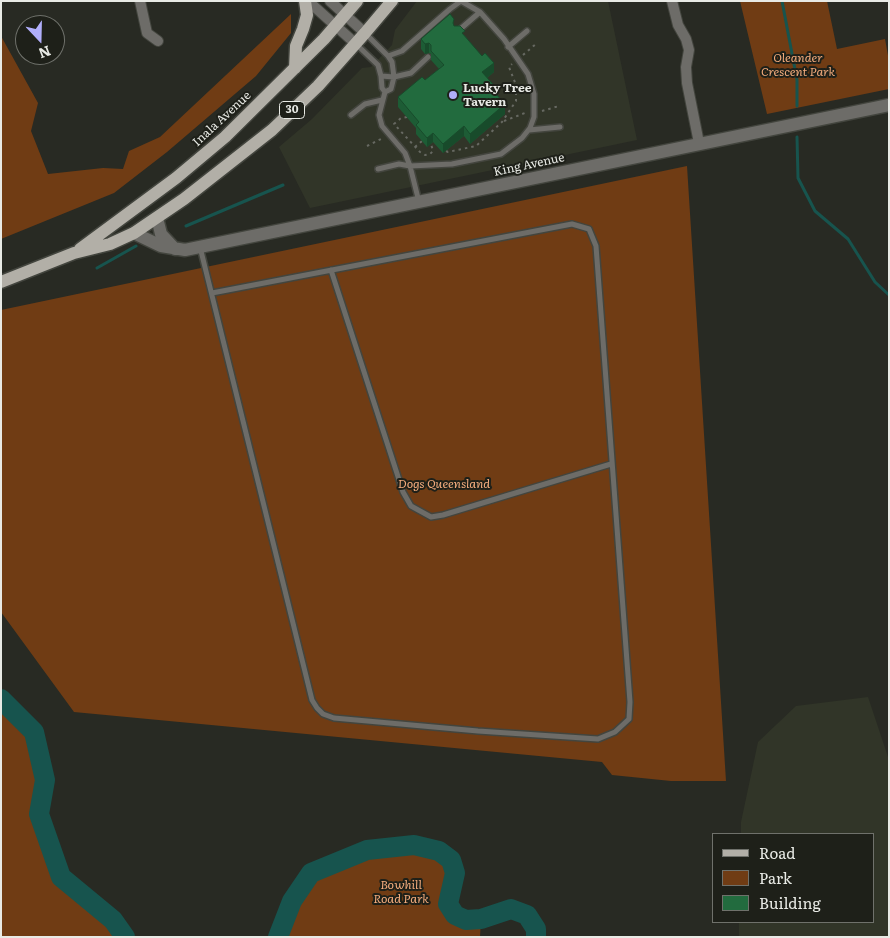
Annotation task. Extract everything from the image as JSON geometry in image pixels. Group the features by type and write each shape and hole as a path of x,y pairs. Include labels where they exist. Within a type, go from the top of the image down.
{"main road":[{"path":"295,68 296,46 303,29 307,1"},
{"name":"Inala Avenue","path":"74,253 183,172 225,137 336,26 357,1"},
{"name":"30","path":"1,282 74,253 110,244 130,235 184,199 272,130 318,86 392,1"}],"street":[{"path":"140,1 146,33 158,41"},
{"path":"307,1 356,44"},
{"path":"330,1 365,33"},
{"path":"672,1 678,25 686,39 689,50 686,67 699,143"},
{"name":"King Avenue","path":"130,235 161,246 185,250 889,105"},
{"path":"157,218 161,234 175,249"}],"lane":[{"path":"378,169 399,164 410,166 452,164 501,154 512,147 529,130 534,111 534,94 528,74 518,59 504,39 480,12 461,2 450,9 402,50 388,56"},
{"path":"457,32 480,12"},
{"path":"508,47 526,31"},
{"path":"365,33 392,62 394,77 391,88 385,92 379,114 382,126 405,153 419,202"},
{"path":"356,44 378,64 382,76 382,88 385,92"},
{"path":"382,76 394,77 411,73 428,57"},
{"path":"351,115 365,104 382,100"},
{"path":"529,130 560,127"},
{"path":"200,247 312,700 323,714 334,718 478,731 598,739 615,732 629,720 630,702 596,246 589,229 572,224 212,293"},
{"path":"331,270 403,492 411,506 431,517 443,515 611,464"}],"path":[{"path":"446,151 476,146 502,122 516,101 516,85 509,67 537,43"},
{"path":"502,122 524,113 559,106"},
{"path":"407,117 401,118 394,124 425,155 433,151 431,144"},
{"path":"367,146 384,138"},
{"path":"415,147 422,141"}],"shaded area":[{"path":"417,1 608,1 637,140 310,208 279,147 312,119 362,68 371,67 392,45 395,30"},
{"path":"868,697 889,760 889,937 739,937 739,923 875,923 875,833 741,833 741,822 758,742 796,706"}],"green space":[{"name":"Oleander Crescent Park","path":"740,1 827,1 837,49 885,39 889,61 889,89 767,114"},
{"path":"291,14 291,33 256,76 167,152 114,193 1,239 1,36 15,61 15,65 17,65 38,103 31,131 48,174 103,168 123,169 129,151 160,137"},
{"name":"Dogs Queensland","path":"687,166 726,781 671,781 612,775 602,762 74,712 1,612 1,310"},
{"path":"1,699 34,732 45,780 39,814 61,877 113,920 125,937 1,937"},
{"name":"Bowhill Road Park","path":"414,845 439,851 451,860 455,873 448,904 455,915 466,920 481,919 480,937 278,937 292,901 311,873 367,850"}],"building":[{"name":"Lucky Tree Tavern","path":"450,14 454,19 454,26 460,26 465,31 462,33 482,56 485,53 494,63 482,72 498,90 495,93 505,104 470,134 464,126 443,144 433,133 427,138 416,125 419,122 398,97 422,77 425,80 444,65 431,51 431,45 429,43 425,44 421,39"}],"waterway":[{"path":"782,1 797,80 797,106"},
{"path":"797,137 798,178 815,211 848,239 875,282 889,295"},
{"path":"186,226 283,185"},
{"path":"97,268 136,246"},
{"path":"1,699 34,732 45,780 39,814 61,877 113,920 125,937"},
{"path":"278,937 292,901 311,873 367,850 414,845 439,851 451,860 455,873 448,904 455,915 466,920 481,919 511,909 527,915 536,929 536,937"}],"place":[{"name":"Lucky Tree Tavern","path":"453,95"}]}
